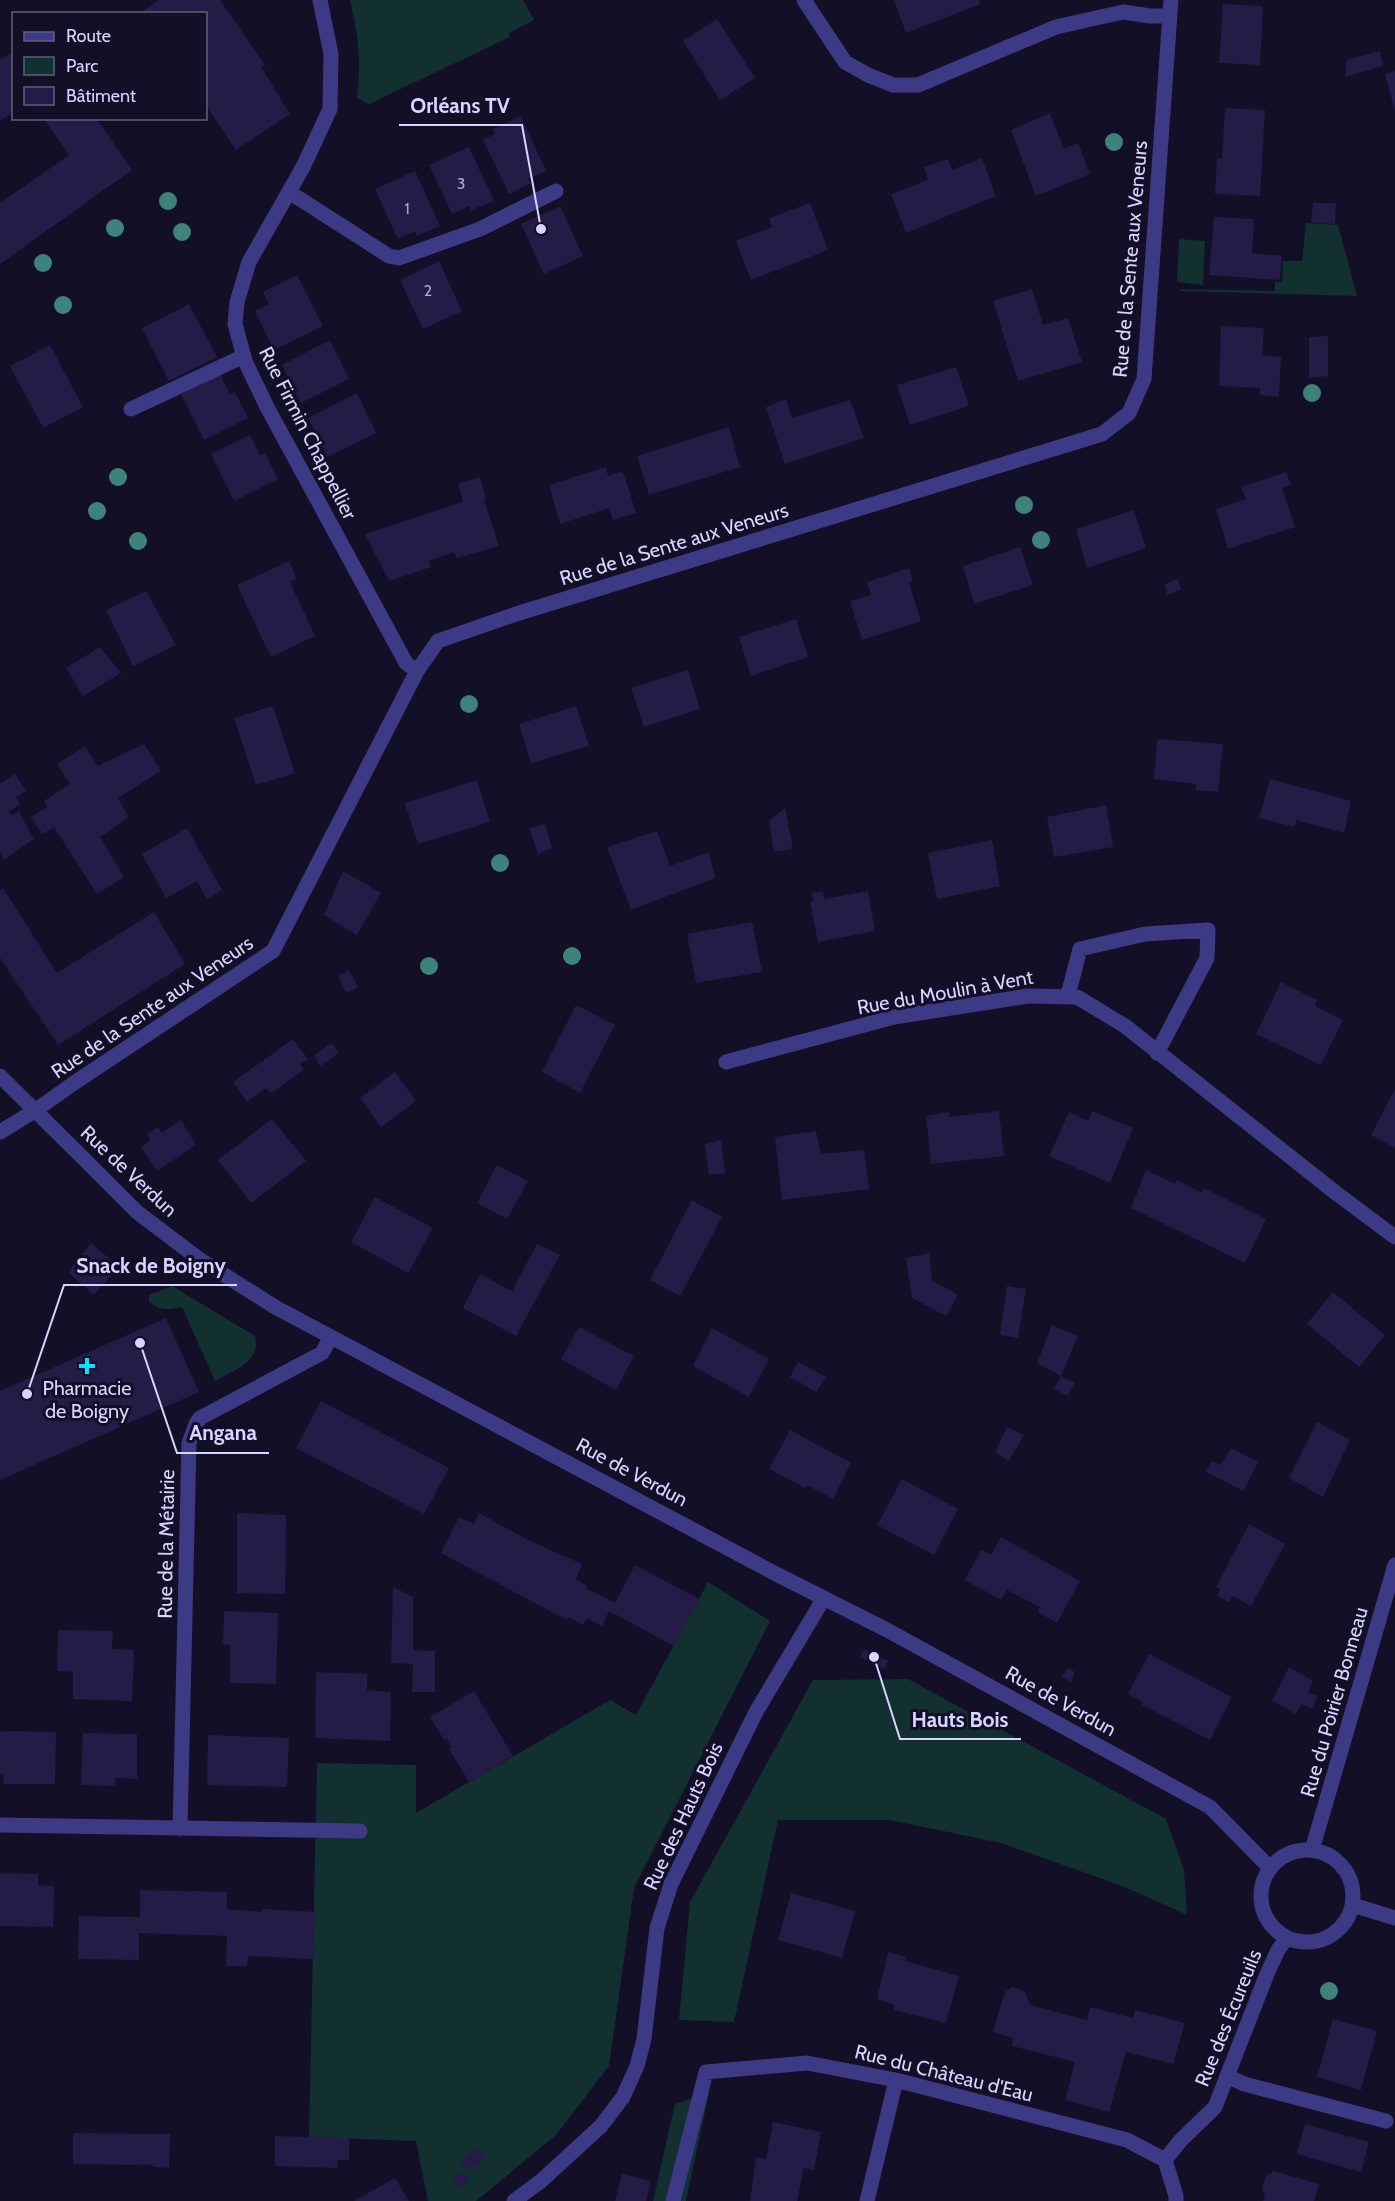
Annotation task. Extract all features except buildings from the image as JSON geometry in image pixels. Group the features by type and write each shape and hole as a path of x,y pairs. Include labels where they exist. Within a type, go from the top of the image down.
{"street":[{"name":"Rue Firmin Chappellier","path":"320,0 331,54 330,109 303,167 249,262 237,302 235,324 244,356 267,407 403,658 417,671"},
{"path":"804,0 845,62 893,85 918,85 1056,27 1123,12 1170,16"},
{"name":"Rue de la Sente aux Veneurs","path":"0,1132 273,951 417,671 438,641 516,614 1102,434 1129,413 1144,379 1171,0"},
{"path":"289,192 389,256 399,258 480,229 556,191"},
{"path":"131,409 244,356"},
{"path":"1068,995 1080,949 1145,934 1208,930 1207,958 1157,1053"},
{"name":"Rue du Moulin à Vent","path":"726,1062 894,1017 1028,996 1068,995 1077,997 1125,1026 1395,1237"},
{"name":"Rue de Verdun","path":"0,1076 137,1212 199,1259 275,1307 824,1599 887,1630 1210,1807 1270,1868"},
{"name":"Rue de la Métairie","path":"180,1830 189,1443 192,1432 200,1418 322,1353 331,1337"},
{"name":"Rue du Poirier Bonneau","path":"1312,1850 1395,1565"},
{"name":"Rue des Hauts Bois","path":"514,2201 541,2181 601,2126 623,2097 637,2066 644,2039 657,1928 671,1884 756,1712 824,1599"},
{"path":"0,1825 180,1830 360,1831"},
{"path":"1312,1850 1324,1853 1338,1861 1348,1874 1353,1888 1353,1905 1346,1922 1333,1935 1318,1941 1301,1942 1287,1938 1273,1928 1264,1914 1260,1899 1263,1881 1270,1868 1278,1860 1291,1852 1312,1850"},
{"path":"1353,1905 1395,1918"},
{"name":"Rue des Écureuils","path":"1165,2160 1180,2141 1215,2107 1267,1974 1278,1950 1287,1938"},
{"name":"Rue du Château d'Eau","path":"673,2201 706,2072 807,2063 896,2080 1127,2140 1165,2160"},
{"path":"1227,2076 1244,2084 1386,2121"},
{"path":"867,2201 896,2080"},
{"path":"1165,2160 1176,2201"}],"green space":[{"path":"350,0 523,0 534,20 509,33 510,37 369,104 357,98 358,49"},
{"path":"1306,223 1338,225 1357,296 1180,291 1180,289 1275,291 1275,282 1282,282 1283,261 1302,261"},
{"path":"1179,239 1205,241 1203,285 1177,282"},
{"path":"172,1286 255,1336 254,1353 245,1364 215,1381 182,1307 164,1309 149,1302 149,1295"},
{"path":"708,1582 770,1621 634,1888 609,2066 556,2135 476,2201 428,2201 416,2141 309,2137 317,1763 416,1765 416,1813 610,1700 636,1715"},
{"path":"908,1679 1166,1819 1184,1870 1187,1915 1125,1887 1001,1843 890,1820 778,1820 734,2022 679,2020 690,1902 813,1680"},
{"path":"709,2093 686,2201 653,2201 675,2104"}],"place":[{"name":"Orléans TV","path":"541,229"},
{"name":"Angana","path":"140,1343"},
{"name":"Pharmacie de Boigny","path":"87,1366"},
{"name":"Snack de Boigny","path":"27,1394"},
{"name":"Hauts Bois","path":"874,1657"}]}
